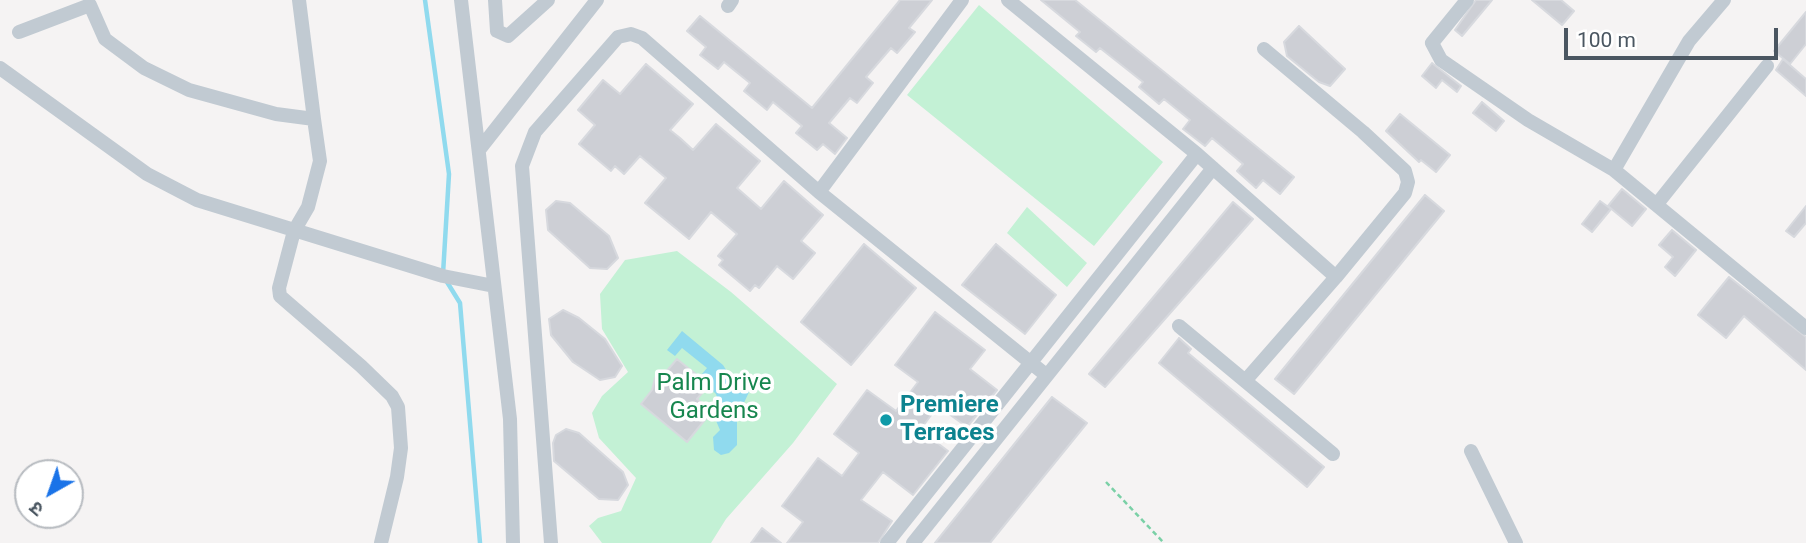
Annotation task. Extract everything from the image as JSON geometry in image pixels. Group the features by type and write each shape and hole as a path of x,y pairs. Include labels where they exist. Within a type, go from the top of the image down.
{"street":[{"path":"299,0 320,162 308,207 294,231 279,288 280,296 361,366 392,396 398,407 401,423 399,468 382,543"},
{"path":"461,0 510,419 513,543"},
{"path":"495,0 497,31 508,36 548,0"},
{"path":"479,150 597,0"},
{"path":"820,192 962,0"},
{"path":"1008,0 1197,153 1336,277"},
{"path":"1467,0 1432,43 1441,60 1528,120 1614,170 1806,328"},
{"path":"1614,170 1689,41 1724,0"},
{"path":"19,32 96,2 105,39 144,68 202,94 276,114 314,119"},
{"path":"551,543 522,166 536,132 618,37 631,34 642,38 820,192 1046,375"},
{"path":"1245,381 1405,193 1408,182 1405,171 1264,49"},
{"path":"1657,204 1767,66"},
{"path":"0,68 147,174 197,200 443,276 494,286"},
{"path":"887,543 1197,153"},
{"path":"913,543 1213,168"},
{"path":"1179,326 1332,454"},
{"path":"1471,452 1516,543"}],"path":[{"path":"1105,482 1164,543"}],"green space":[{"path":"979,5 1163,162 1094,246 907,95"},
{"path":"1027,207 1087,263 1067,287 1007,233"},
{"name":"Palm Drive Gardens","path":"677,251 731,292 837,384 793,443 726,519 711,543 602,543 589,526 598,518 621,511 636,478 599,438 592,413 602,396 628,372 602,329 600,294 625,260"}],"water":[{"path":"682,331 723,365 728,373 743,380 749,392 737,418 737,445 729,453 721,455 714,450 713,437 720,430 714,416 718,401 710,388 711,383 702,374 707,368 682,348 675,356 667,350"}],"building":[{"path":"900,0 932,0 909,28 915,32 897,53 891,48 866,77 873,83 857,103 850,98 829,123 847,138 835,154 823,144 817,150 796,133 802,126 773,102 767,110 744,91 750,83 724,62 718,69 700,55 706,47 687,31 700,16 812,108"},
{"path":"1041,0 1075,0 1294,177 1280,194 1263,180 1256,188 1237,171 1243,164 1212,138 1205,146 1183,129 1190,120 1164,99 1159,104 1139,87 1143,82 1100,48 1096,52 1076,36 1080,32"},
{"path":"1476,0 1492,0 1462,36 1455,30"},
{"path":"1532,0 1561,0 1574,11 1562,25"},
{"path":"1806,12 1806,44 1790,64 1774,51"},
{"path":"1299,26 1345,69 1330,86 1319,82 1287,56 1284,42"},
{"path":"1783,59 1806,79 1806,96 1776,70"},
{"path":"1432,63 1461,86 1457,92 1442,80 1436,88 1422,76"},
{"path":"646,64 693,104 670,130 693,150 716,124 760,161 737,188 761,209 784,181 823,215 801,241 815,253 793,279 777,266 759,288 755,285 750,291 719,265 723,260 718,256 737,234 711,212 689,239 645,203 666,178 640,156 624,174 615,166 611,171 579,144 595,125 578,110 603,80 620,94"},
{"path":"1482,102 1504,121 1496,131 1473,113"},
{"path":"1400,114 1450,155 1436,172 1421,160 1419,162 1386,131"},
{"path":"1622,189 1646,209 1632,226 1608,206"},
{"path":"1425,195 1444,211 1294,394 1275,379"},
{"path":"556,201 570,203 609,236 618,258 607,269 590,268 548,230 546,210"},
{"path":"1600,201 1611,209 1592,232 1582,224"},
{"path":"1233,202 1253,219 1105,387 1089,374"},
{"path":"1806,206 1806,223 1794,237 1786,231"},
{"path":"1672,230 1696,250 1675,276 1665,267 1673,257 1659,245"},
{"path":"864,244 916,288 851,365 801,322"},
{"path":"996,244 1056,295 1025,334 962,285"},
{"path":"1729,277 1806,337 1806,370 1744,316 1726,338 1698,315"},
{"path":"563,310 579,318 605,339 622,366 615,377 600,380 573,362 551,335 549,319"},
{"name":"Premiere Terraces","path":"935,312 985,350 970,369 997,390 967,427 938,406 920,430 948,451 913,495 883,472 861,500 892,521 878,543 787,543 803,522 782,506 818,458 842,476 859,453 834,434 867,390 896,411 918,382 895,365"},
{"path":"1179,338 1191,349 1188,353 1324,467 1307,487 1159,363"},
{"path":"677,359 709,385 697,399 712,411 687,442 641,404 652,390 655,378 665,373"},
{"path":"1052,397 1087,423 990,543 935,543"},
{"path":"566,429 579,433 623,472 628,485 618,500 599,499 554,461 553,443 556,435"},
{"path":"762,528 781,543 751,543"}],"waterway":[{"path":"425,0 449,174 443,274"},
{"path":"447,282 460,303 480,543"}],"place":[{"name":"Premiere Terraces","path":"886,420"}]}
